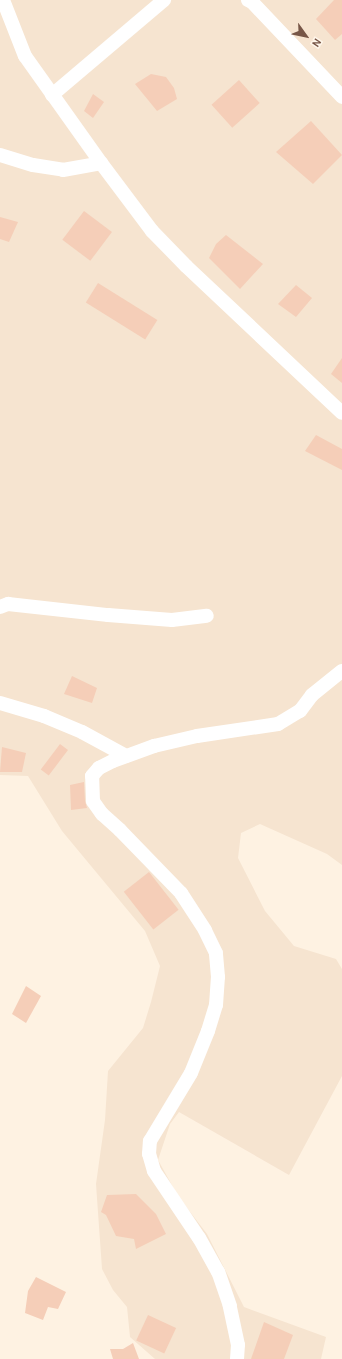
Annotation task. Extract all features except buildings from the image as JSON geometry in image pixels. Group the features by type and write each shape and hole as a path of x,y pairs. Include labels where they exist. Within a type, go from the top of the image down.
{"street":[{"path":"3,0 25,56 101,163 152,231 186,266 342,413"},
{"path":"52,95 164,0"},
{"path":"248,0 252,2 342,97"},
{"path":"0,155 33,165 63,170 101,163"},
{"path":"0,607 8,604 108,615 172,620 207,616"},
{"path":"237,1359 238,1345 230,1306 218,1272 199,1238 154,1171 149,1154 150,1141 190,1073 208,1031 216,1005 218,977 216,953 205,930 181,893 120,830 102,814 93,801 92,776 100,768 126,756 154,746 197,736 278,724 300,711 312,695 342,671"},
{"path":"0,703 57,721 82,732 126,756"}],"shaded area":[{"path":"0,0 342,0 342,865 327,854 260,824 241,833 238,858 265,911 294,946 336,959 342,969 342,1076 289,1175 179,1112 170,1124 158,1160 178,1196 207,1234 244,1307 326,1337 321,1359 155,1359 130,1337 127,1307 113,1290 102,1269 96,1184 105,1120 108,1071 143,1028 160,966 145,931 62,831 28,776 0,775"}]}
